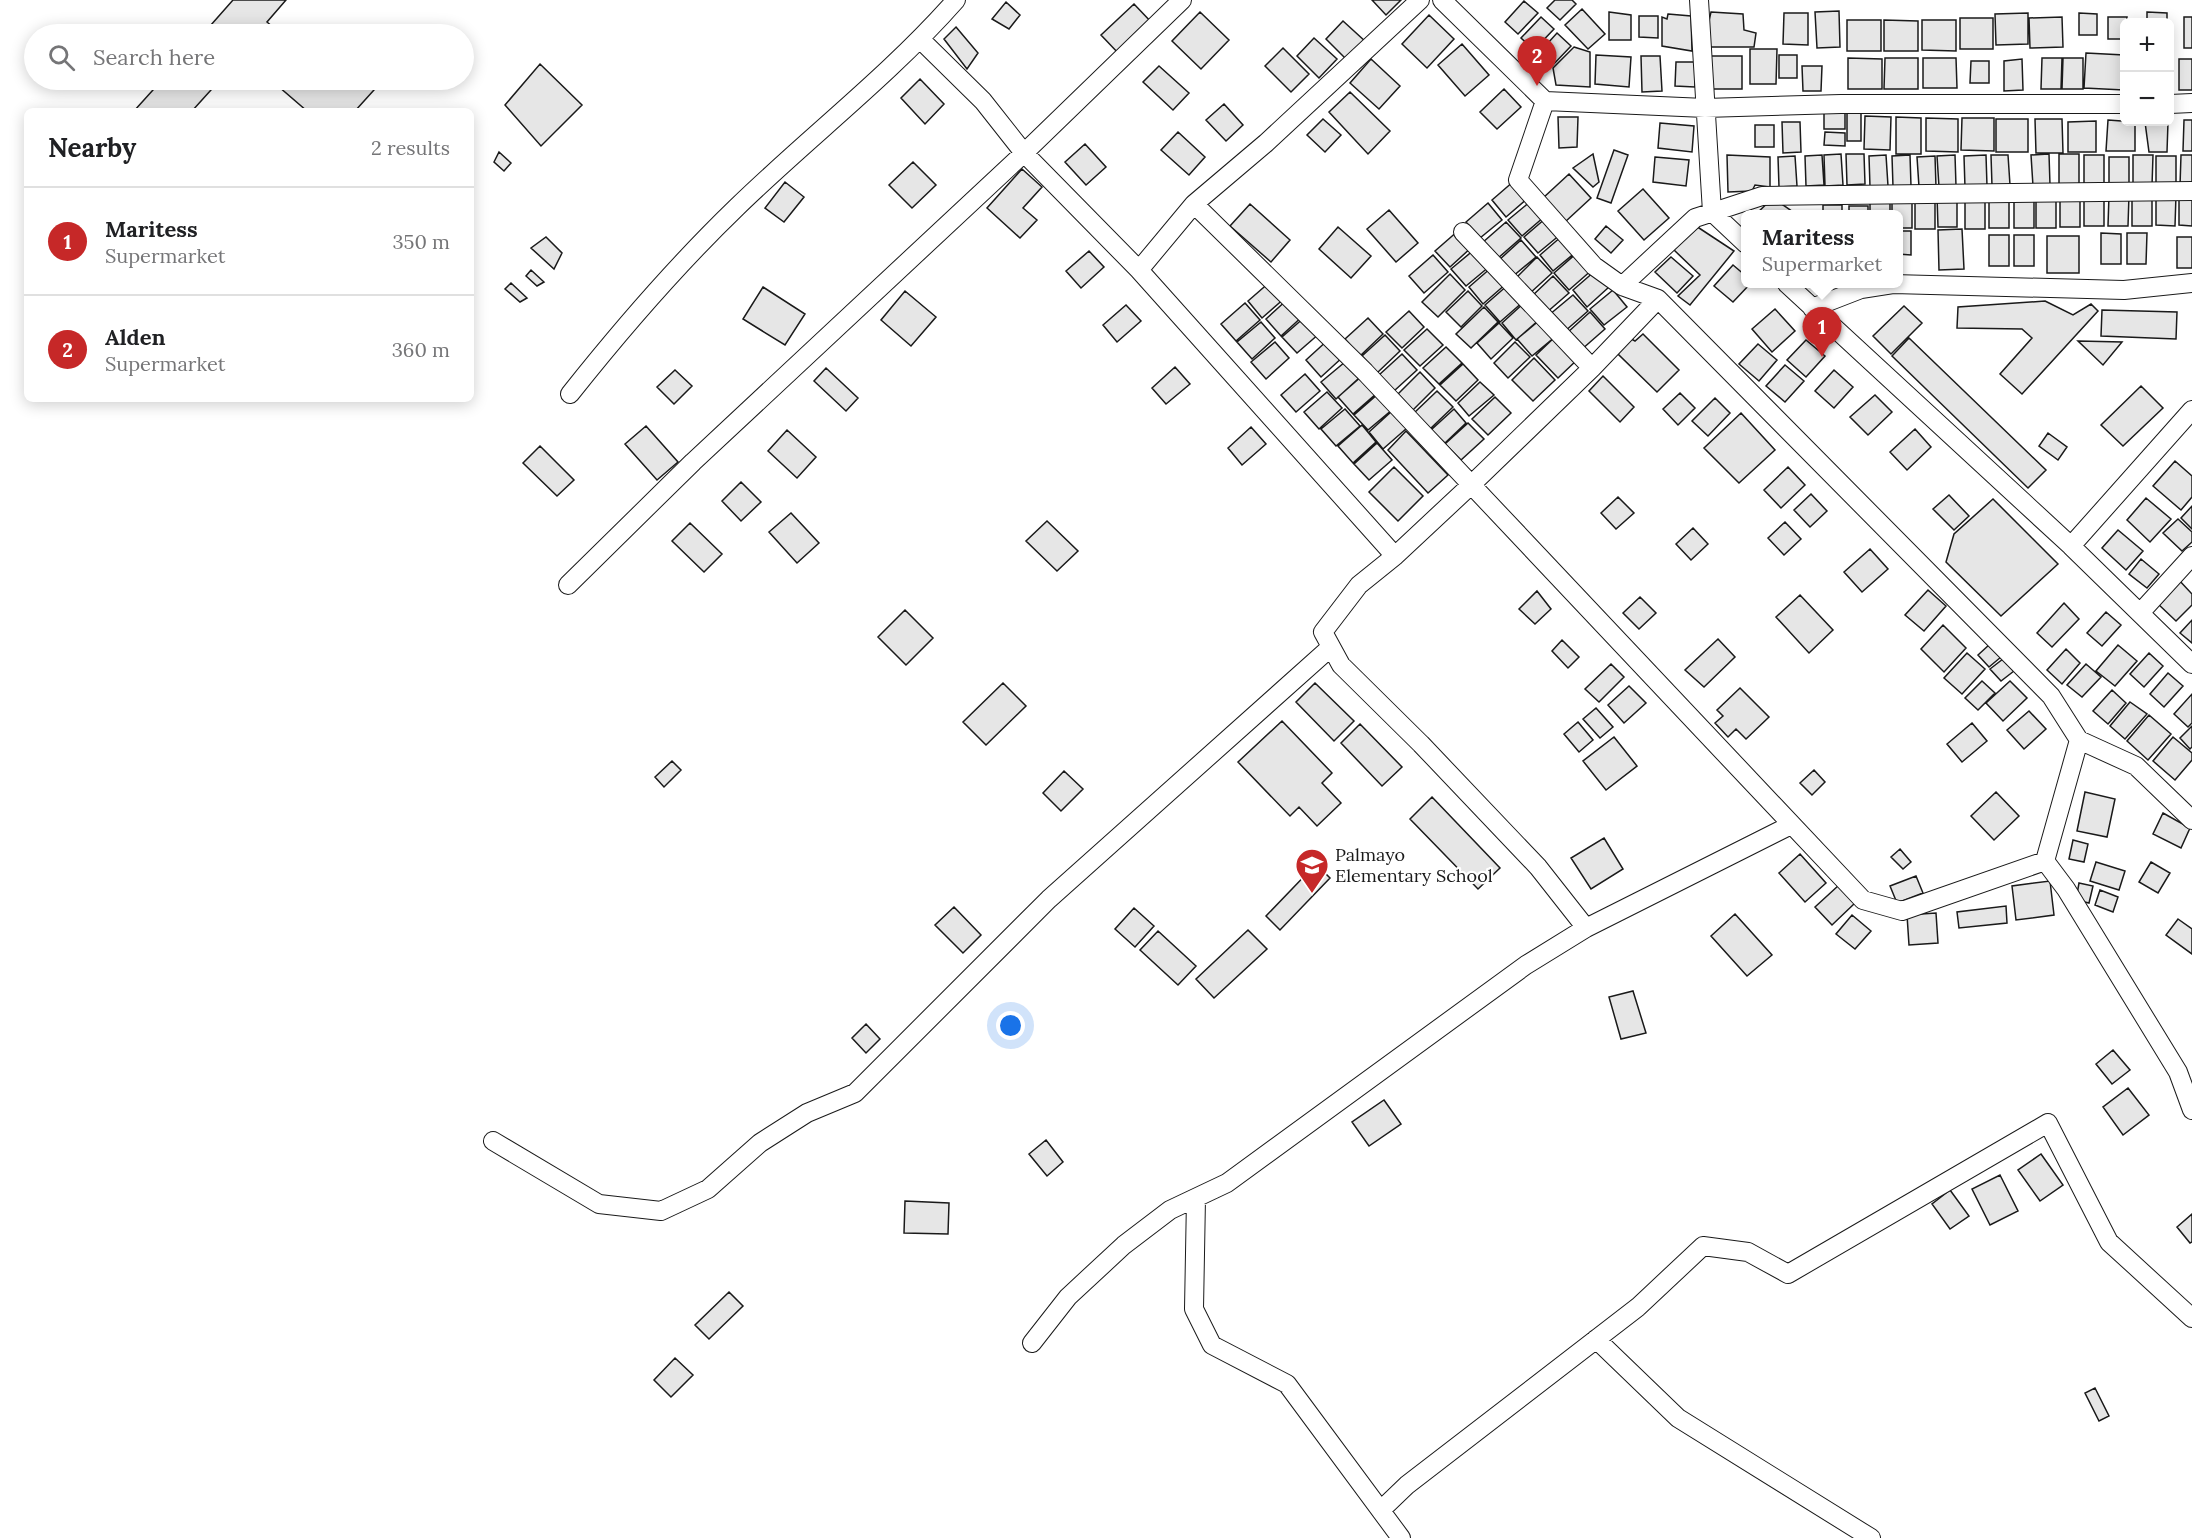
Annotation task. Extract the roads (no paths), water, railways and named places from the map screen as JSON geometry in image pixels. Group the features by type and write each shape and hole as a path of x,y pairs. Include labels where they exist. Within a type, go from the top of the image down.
{"street":[{"path":"570,394 611,343 736,208 921,40 956,0"},
{"path":"568,585 693,462 1024,153 1182,0"},
{"path":"1139,270 1194,204 1282,129 1420,0"},
{"path":"1442,0 1545,101 1705,108 1841,104 2120,104"},
{"path":"1700,0 1712,212 1741,239"},
{"path":"921,40 983,101 1024,153 1139,270 1395,556"},
{"path":"1545,101 1518,180 1594,267 1623,286 1658,299 2051,696 2079,740 2136,766 2192,820"},
{"path":"2174,104 2192,103"},
{"path":"1623,286 1680,229 1695,218 1762,196 2192,191"},
{"path":"1194,204 1265,271 1472,484 1863,900 1902,911 2044,861"},
{"path":"1463,231 1592,368"},
{"path":"1903,284 2124,290 2192,283"},
{"path":"1791,288 2072,546 2192,664"},
{"path":"1812,308 1867,288"},
{"path":"1586,928 1538,867 1421,744 1341,665 1323,632 1359,585 1395,556 1472,484 1592,368 1658,299"},
{"path":"2072,546 2192,410"},
{"path":"2140,613 2192,556"},
{"path":"493,1141 599,1204 661,1212 708,1189 760,1143 807,1113 855,1093 1049,899 1331,647"},
{"path":"2044,861 2079,740"},
{"path":"1032,1343 1068,1297 1124,1245 1170,1210 1227,1184 1526,965 1586,928 1791,825"},
{"path":"2044,861 2066,889 2178,1072 2192,1110"},
{"path":"1381,1510 1407,1485 1638,1307 1703,1246 1748,1252 1788,1274 2048,1124 2109,1242 2192,1318"},
{"path":"1196,1198 1194,1309 1212,1345 1287,1384 1401,1538"},
{"path":"1596,1339 1678,1418 1871,1538"}],"place":[{"name":"Alden","path":"1537,86"},
{"name":"Maritess","path":"1822,357"},
{"name":"Palmayo Elementary School","path":"1312,894"}]}
